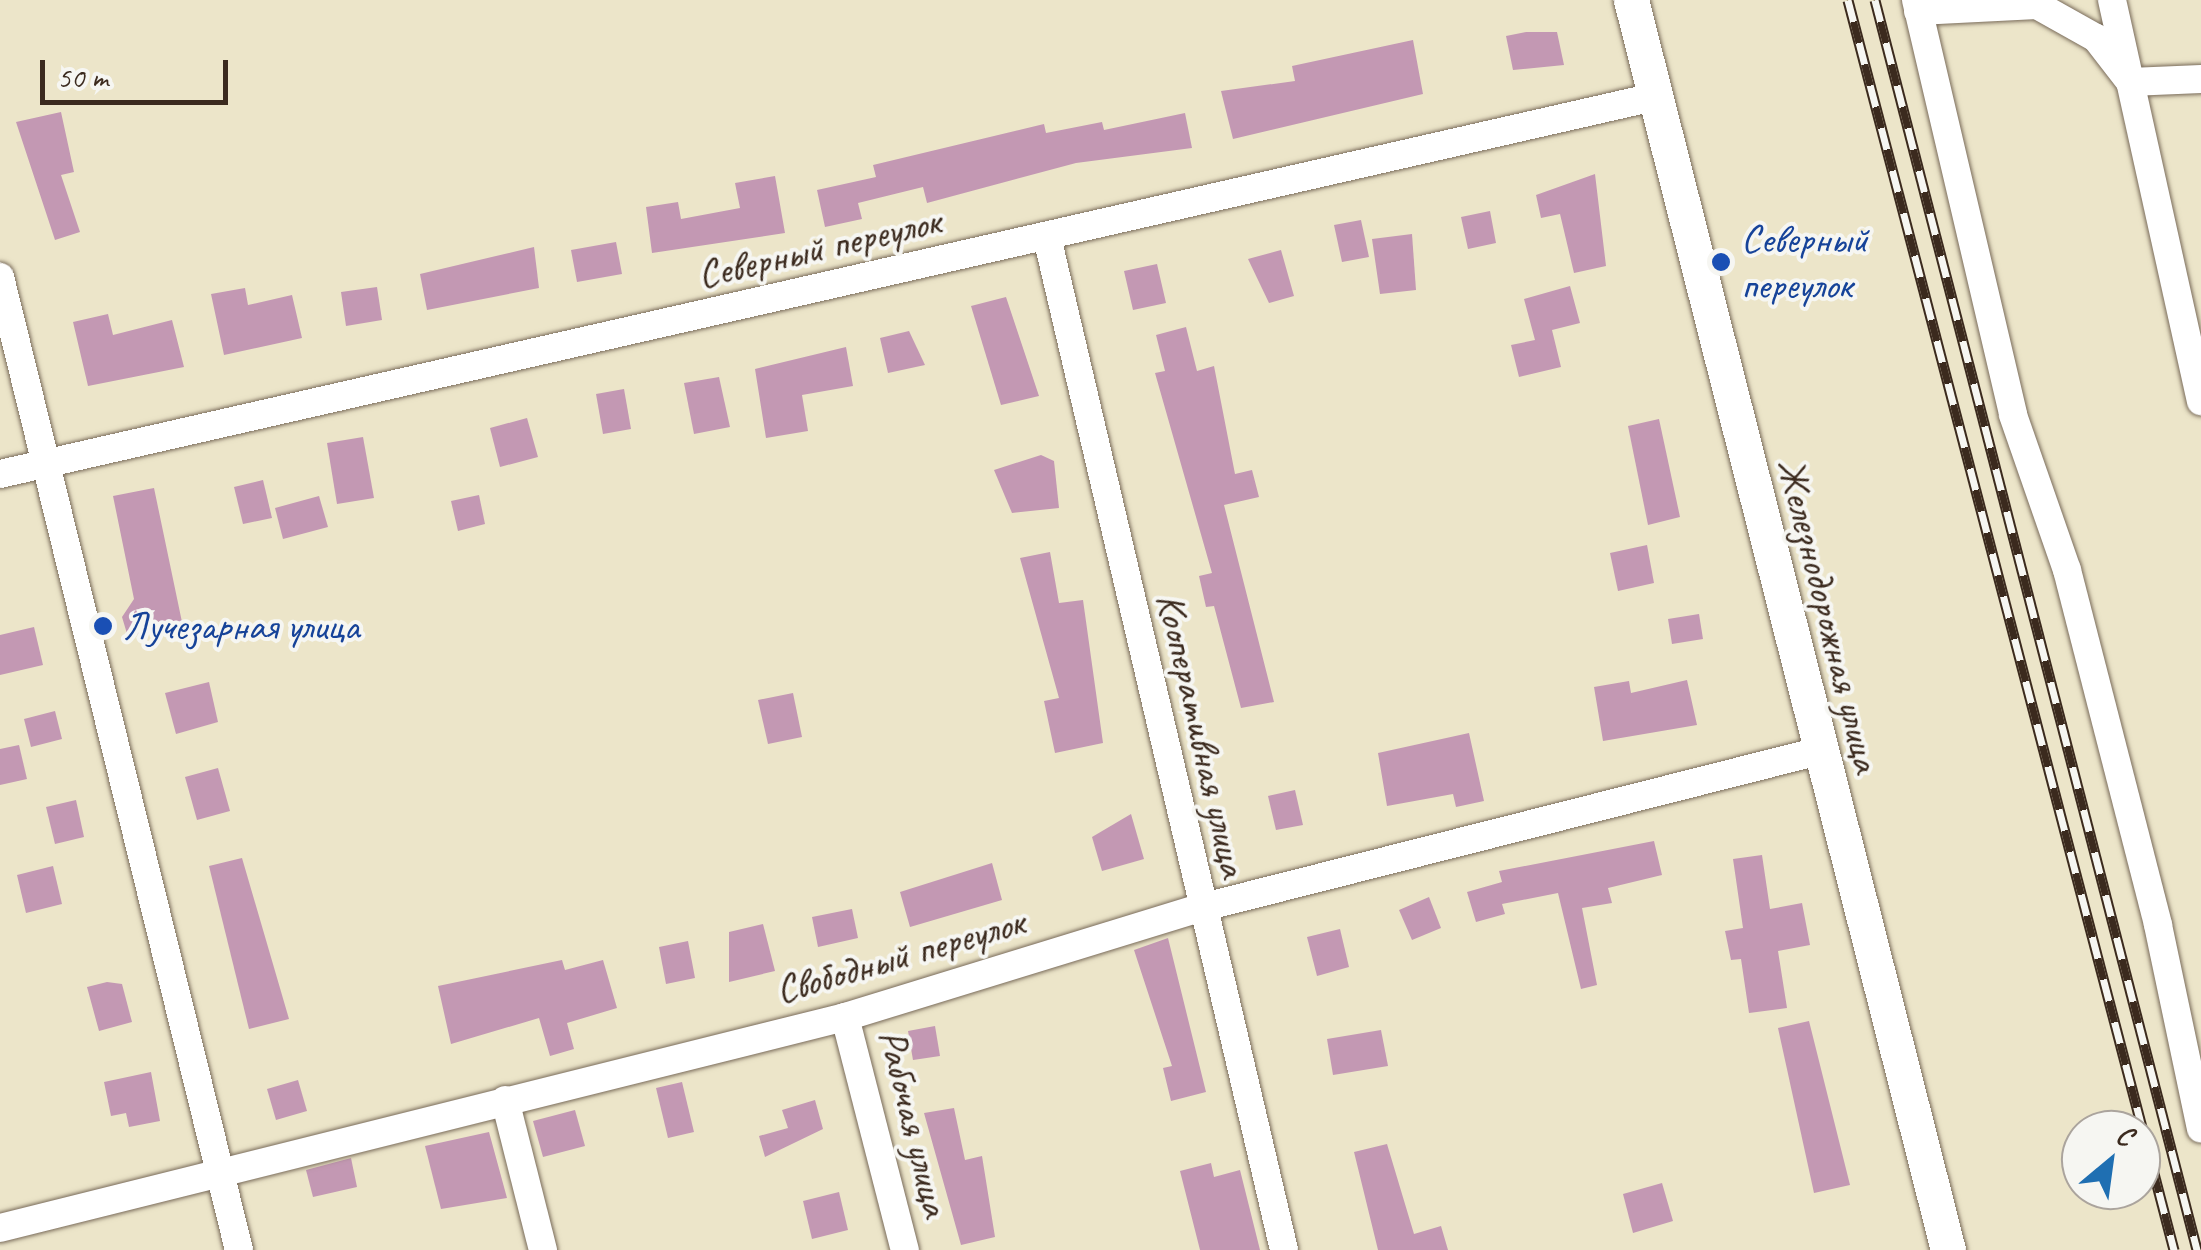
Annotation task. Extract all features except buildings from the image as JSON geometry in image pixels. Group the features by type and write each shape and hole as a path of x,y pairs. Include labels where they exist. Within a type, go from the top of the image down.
{"main road":[{"name":"Железнодорожная улица","path":"1630,0 1948,1250"}],"street":[{"path":"2112,0 2201,401"},
{"path":"2130,82 2096,38 2037,5 1917,6 2013,415 2067,570 2158,925 2201,1129"},
{"path":"2130,82 2201,78"},
{"name":"Северный переулок","path":"0,474 1654,97"},
{"name":"Кооперативная улица","path":"1048,237 1200,908 1284,1250"},
{"path":"0,278 239,1250"},
{"name":"Свободный переулок","path":"0,1228 216,1167 845,1017 1200,908 1819,751"},
{"name":"Рабочая улица","path":"845,1017 905,1250"},
{"path":"505,1100 543,1250"}],"railway":[{"path":"1848,0 2174,1250"},
{"path":"1875,0 2197,1250"}],"place":[{"name":"Северный переулок","path":"1721,262"},
{"name":"Лучезарная улица","path":"103,626"}]}
